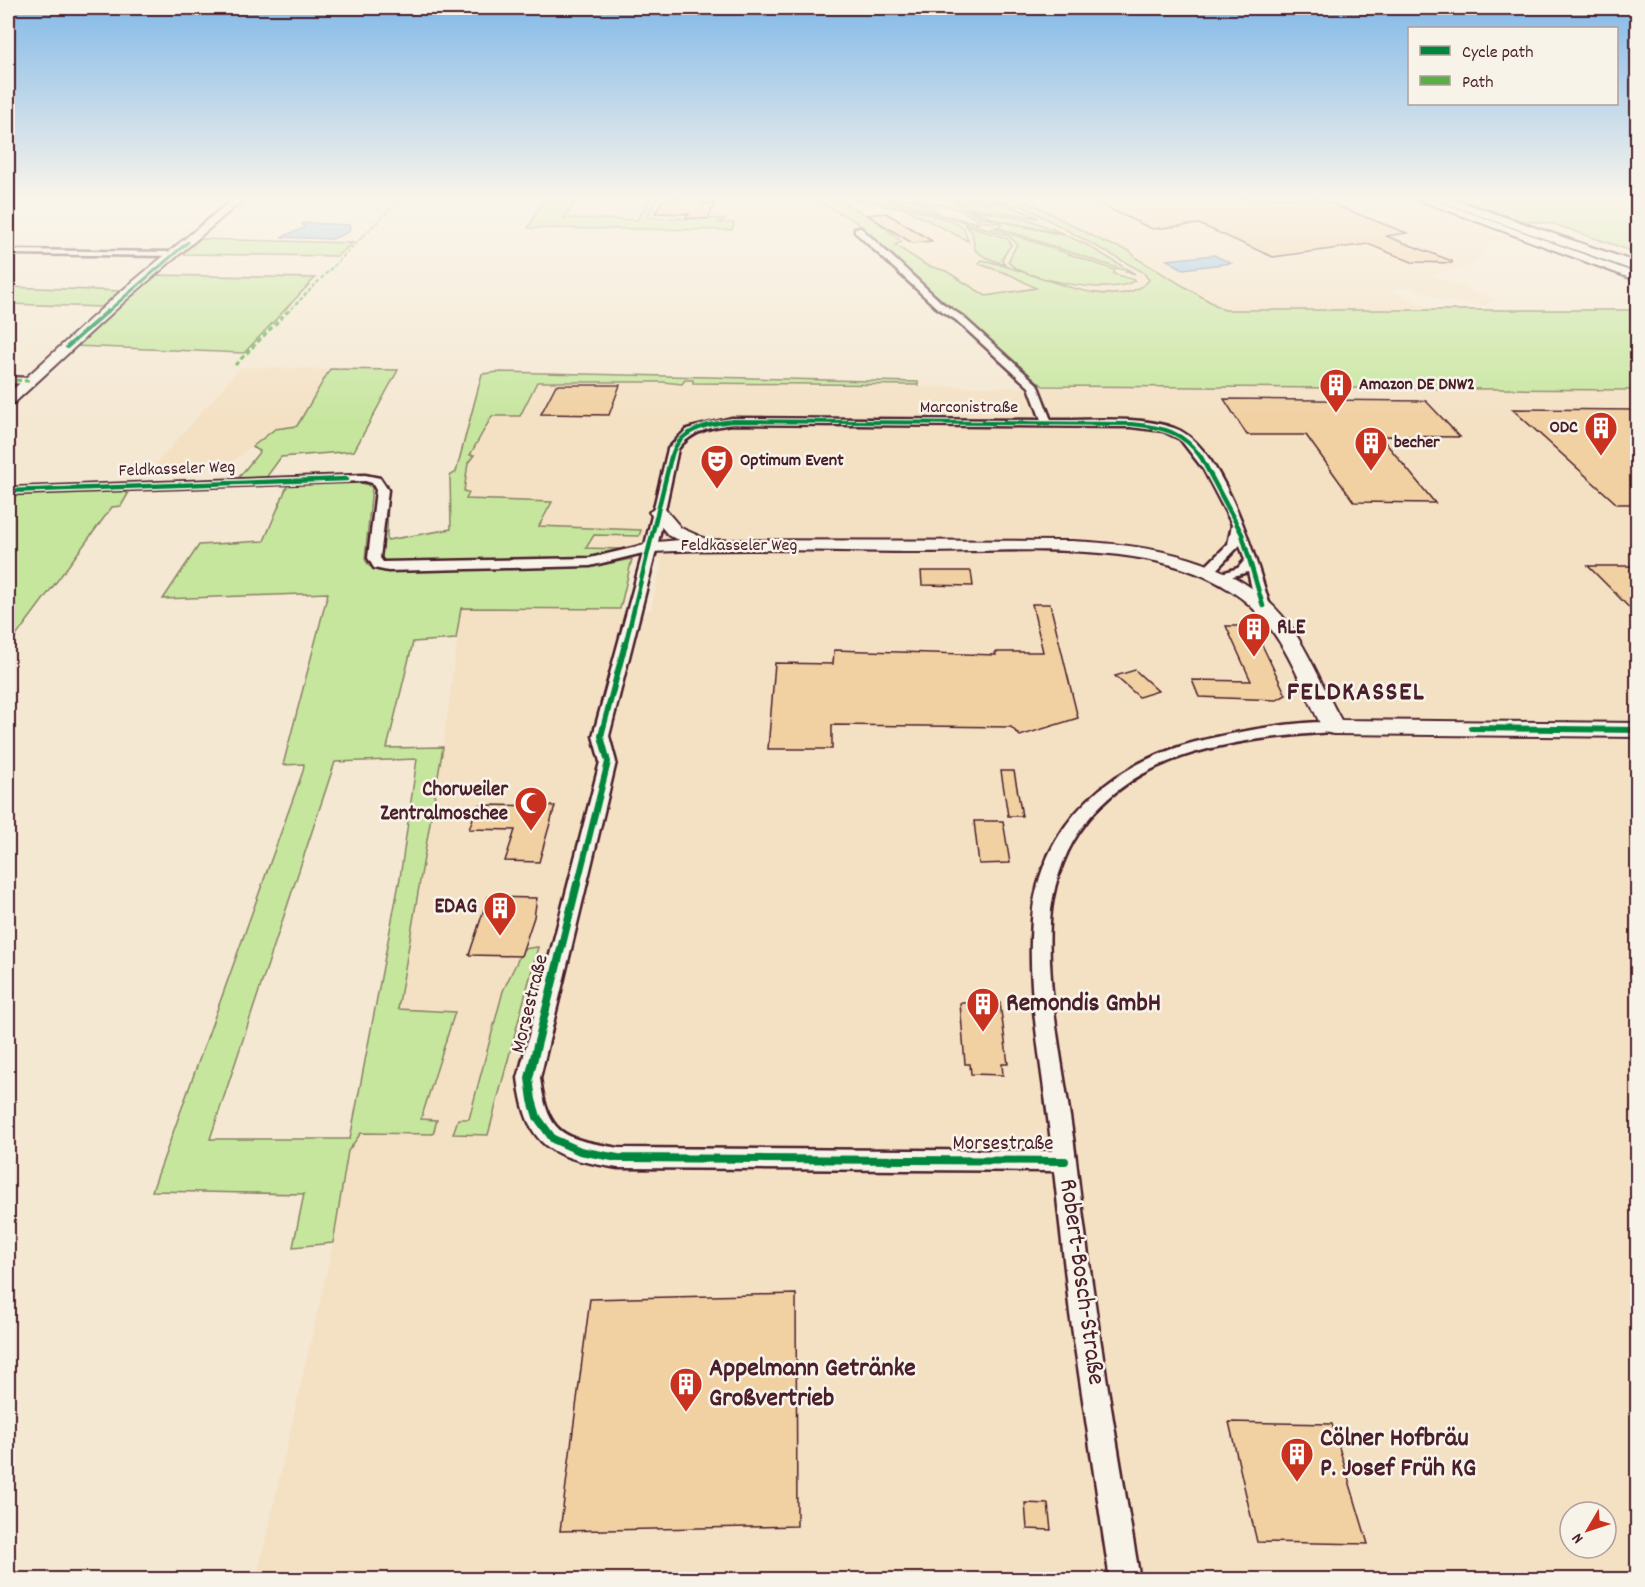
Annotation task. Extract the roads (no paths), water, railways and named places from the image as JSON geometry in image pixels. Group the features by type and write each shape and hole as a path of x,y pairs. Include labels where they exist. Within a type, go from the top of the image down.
{"street":[{"path":"8,401 153,272"},
{"name":"Marconistraße","path":"903,272 1034,386 1047,423"},
{"path":"1622,272 1638,278"},
{"path":"8,380 31,381"},
{"name":"Marconistraße","path":"651,547 674,449 680,437 710,423 743,421 1140,425 1163,428 1183,436 1193,445 1246,543 1263,606"},
{"name":"Feldkasseler Weg","path":"8,491 365,478 376,480 382,490 374,558 378,565 388,567 590,561 651,547 712,545 1087,549 1145,554 1213,574 1263,606 1285,634 1333,727"},
{"path":"658,513 675,532 712,545"},
{"path":"1213,574 1234,545 1237,526"},
{"name":"Morsestraße","path":"651,547 600,736 608,762 530,1078 531,1108 542,1130 571,1150 618,1158 1065,1161"},
{"path":"1213,574 1242,571 1250,562"},
{"name":"Robert-Bosch-Straße","path":"1125,1580 1077,1275 1041,953 1044,899 1057,857 1076,824 1118,783 1156,761 1194,745 1221,738 1333,727 1638,730"}],"place":[{"name":"Amazon DE DNW2","path":"1336,414"},
{"name":"ODC","path":"1601,457"},
{"name":"becher","path":"1371,472"},
{"name":"Optimum Event","path":"717,490"},
{"name":"RLE","path":"1254,658"},
{"name":"Chorweiler Zentralmoschee","path":"531,832"},
{"name":"EDAG","path":"500,937"},
{"name":"Remondis GmbH","path":"983,1033"},
{"name":"Appelmann Getränke Großvertrieb","path":"686,1413"},
{"name":"Cölner Hofbräu P. Josef Früh KG","path":"1297,1483"}],"district":[{"name":"FELDKASSEL","path":"1356,693"}]}
